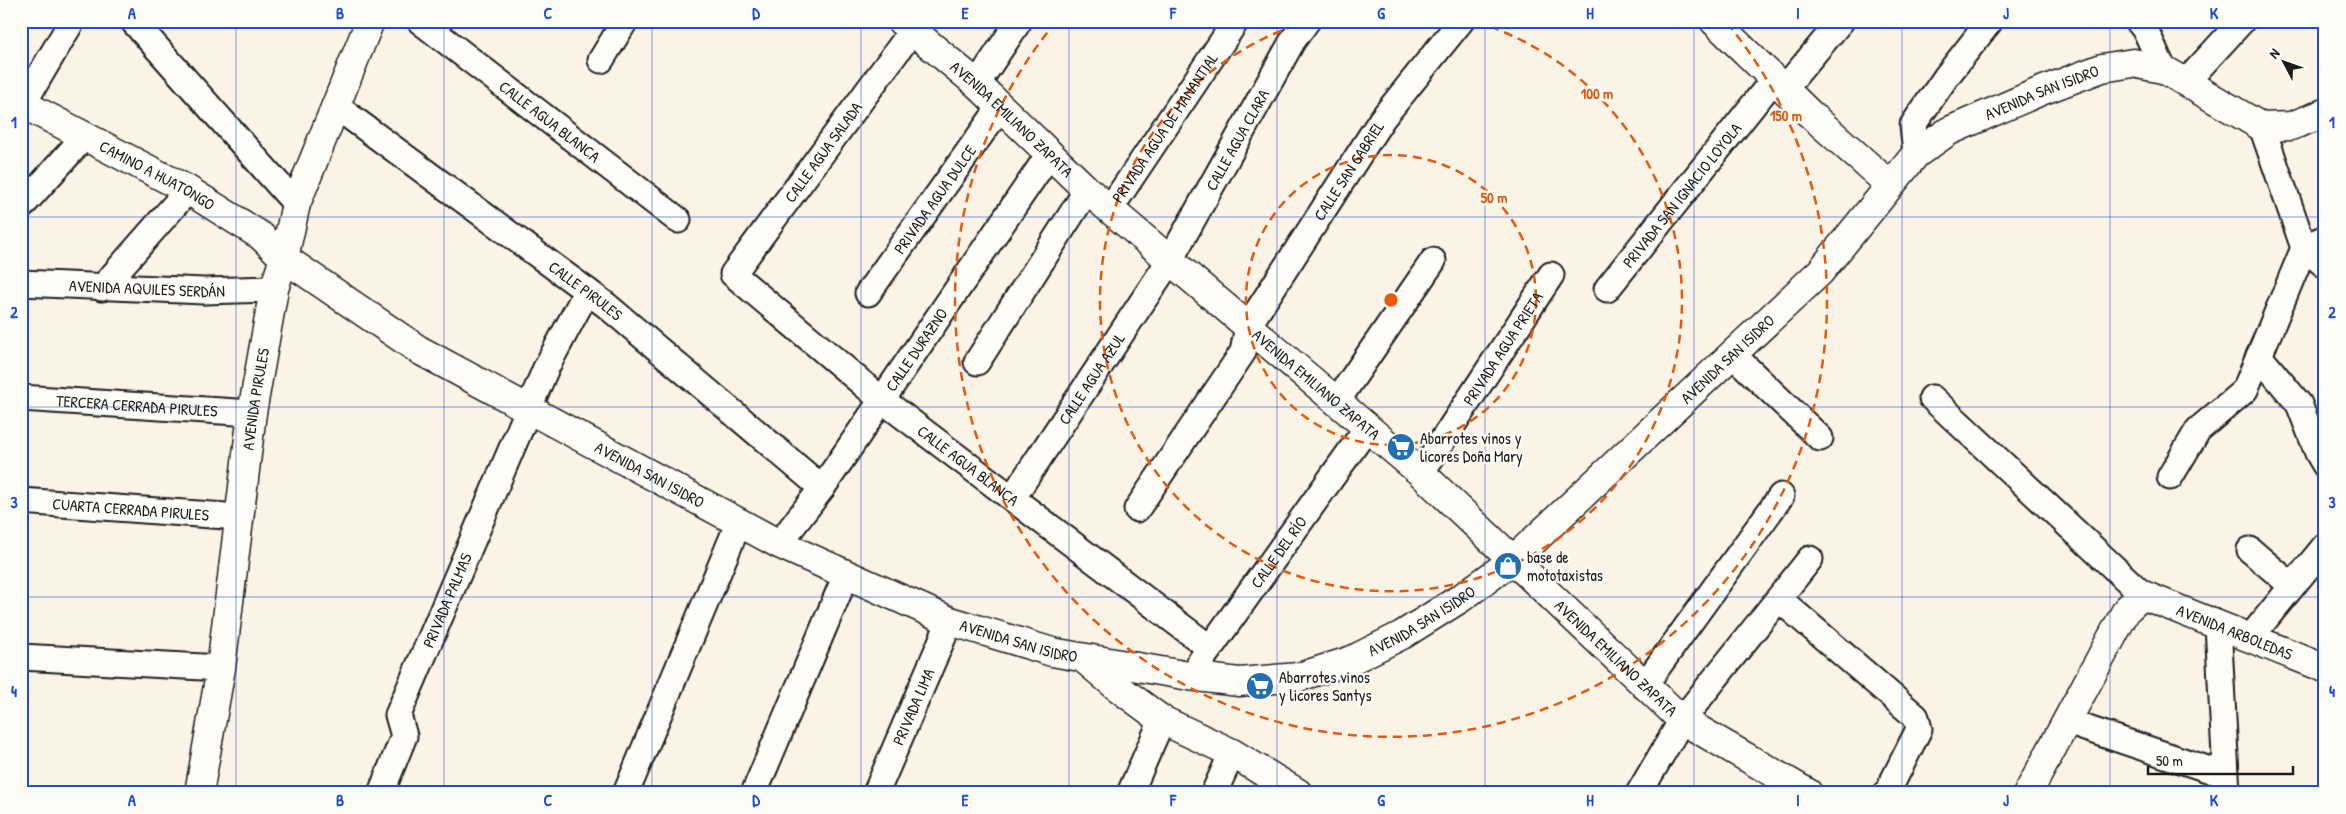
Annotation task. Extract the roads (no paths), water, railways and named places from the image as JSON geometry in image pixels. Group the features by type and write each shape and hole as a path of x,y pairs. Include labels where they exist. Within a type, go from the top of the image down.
{"main road":[{"name":"AVENIDA PIRULES","path":"199,793 221,668 252,413 274,289 284,258 296,204 370,21"},
{"path":"1714,21 1779,84 1890,185"},
{"name":"AVENIDA EMILIANO ZAPATA","path":"906,26 977,84 1087,190 1421,473 1682,720 1781,786 1808,793"},
{"name":"AVENIDA SAN ISIDRO","path":"284,258 419,350 529,411 779,544 846,575 950,621 1083,658 1189,676 1239,682 1299,677 1352,660 1402,635 1462,598 1512,561 1820,272 1916,154 1949,131 2041,91 2102,68 2133,64 2162,69 2187,81 2262,127"},
{"name":"CAMINO A HUATONGO","path":"22,103 188,190 262,236 284,258"},
{"path":"2262,127 2291,126 2325,113"},
{"path":"2028,793 2127,609 2143,595"},
{"name":"AVENIDA ARBOLEDAS","path":"2143,595 2325,668"},
{"path":"1083,658 1116,686 1162,720 1232,753 1298,793"}],"street":[{"path":"22,103 72,21"},
{"path":"133,21 296,204"},
{"name":"CALLE AGUA BLANCA","path":"420,21 678,220"},
{"path":"601,60 625,21"},
{"path":"977,84 1019,21"},
{"name":"PRIVADA AGUA DE MANANTIAL","path":"1110,209 1236,21"},
{"name":"CALLE AGUA CLARA","path":"1170,260 1293,40 1307,21"},
{"name":"CALLE SAN GABRIEL","path":"1248,326 1382,119 1461,21"},
{"name":"PRIVADA SAN IGNACIO LOYOLA","path":"1607,289 1779,84 1840,21"},
{"path":"1916,154 1913,125 1946,77 1990,21"},
{"path":"2138,21 2146,30 2162,69"},
{"path":"2187,81 2242,21"},
{"name":"CALLE AGUA SALADA","path":"733,274 906,26"},
{"name":"PRIVADA AGUA DULCE","path":"868,293 1001,106"},
{"name":"CALLE PIRULES","path":"336,107 587,291 822,488"},
{"path":"2262,127 2325,265"},
{"path":"21,207 84,136"},
{"name":"CALLE DURAZNO","path":"779,544 822,488 1050,153"},
{"path":"102,288 188,190"},
{"path":"976,362 1087,190"},
{"path":"2170,477 2198,430 2245,390 2259,356 2315,242"},
{"name":"CALLE AGUA AZUL","path":"1013,497 1170,260"},
{"path":"1337,401 1433,260"},
{"name":"CALLE AGUA BLANCA","path":"733,274 882,400 1013,497 1210,648"},
{"name":"PRIVADA AGUA PRIETA","path":"1421,473 1551,275"},
{"name":"AVENIDA AQUILES SERDÁN","path":"21,283 204,291 274,289"},
{"name":"PRIVADA PALMAS","path":"381,793 404,736 398,715 557,344 587,291"},
{"path":"1137,509 1243,352 1248,326"},
{"path":"1733,355 1820,438"},
{"path":"2259,356 2300,404 2318,453 2325,465"},
{"name":"TERCERA CERRADA PIRULES","path":"21,398 252,413"},
{"path":"1932,398 2143,595"},
{"name":"CALLE DEL RÍO","path":"1189,676 1367,428"},
{"path":"1644,686 1781,496"},
{"name":"CUARTA CERRADA PIRULES","path":"21,501 239,517"},
{"path":"626,793 739,522"},
{"path":"2250,638 2325,546"},
{"path":"2250,550 2292,586"},
{"path":"1639,793 1682,720 1810,559"},
{"path":"754,793 846,575"},
{"path":"1779,598 1916,718 1919,729 1887,793"},
{"name":"PRIVADA LIMA","path":"876,793 950,621"},
{"path":"2067,722 2226,784 2218,625"},
{"path":"21,657 221,668"},
{"path":"1130,793 1162,720"},
{"path":"1214,793 1232,753"}],"place":[{"name":"Abarrotes vinos y licores Doña Mary","path":"1401,447"},
{"name":"base de mototaxistas","path":"1508,566"},
{"name":"Abarrotes vinos y licores Santys","path":"1260,686"}]}
